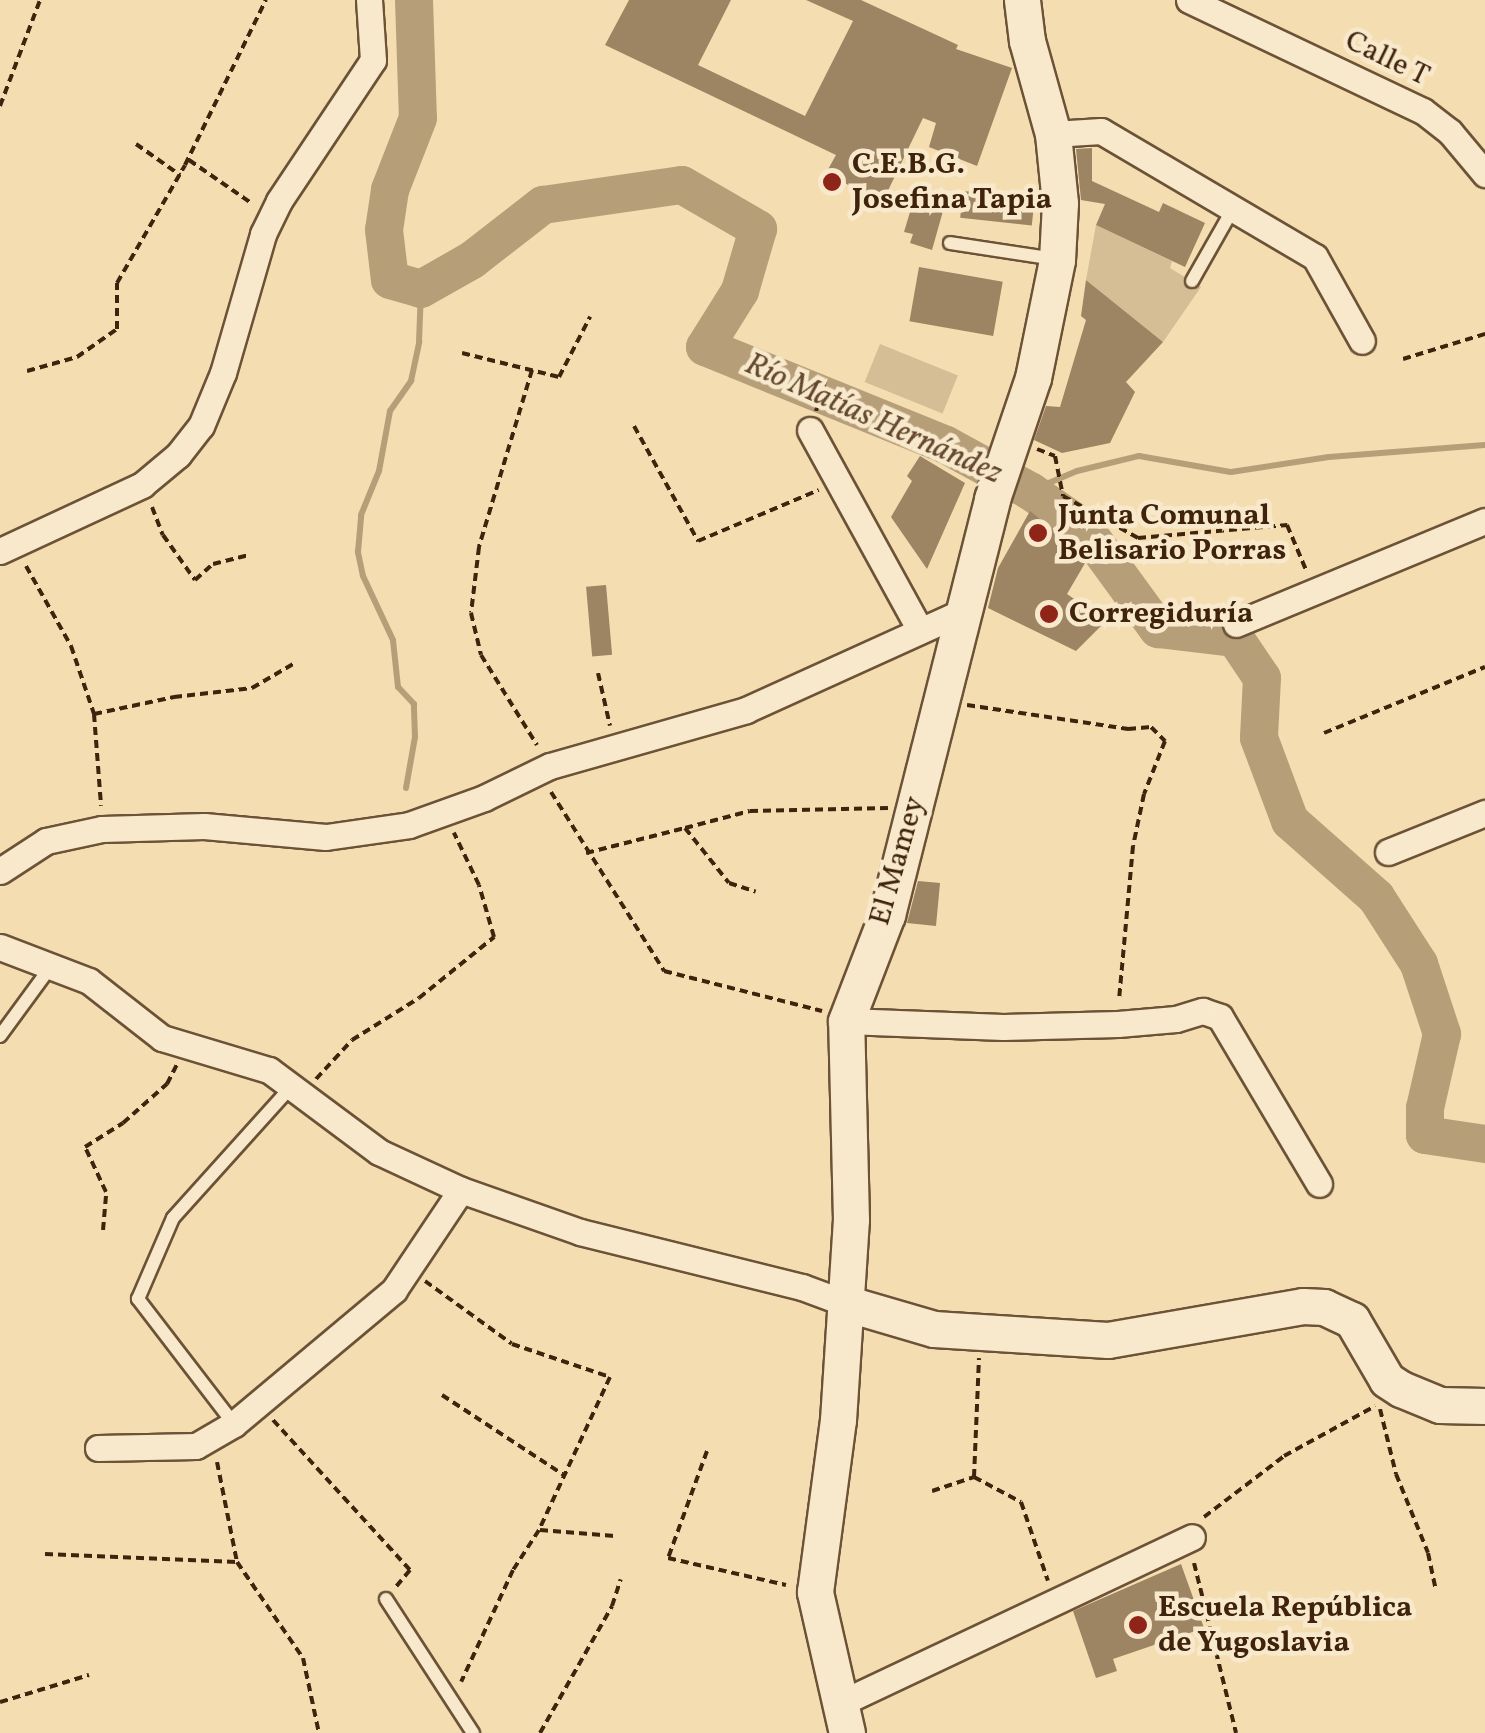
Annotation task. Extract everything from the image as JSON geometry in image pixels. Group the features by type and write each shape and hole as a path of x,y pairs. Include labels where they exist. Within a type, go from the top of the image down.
{"street":[{"path":"7,548 142,485 178,455 210,410 257,248 271,217 373,60 369,0"},
{"name":"El Mamey","path":"844,1718 827,1659 815,1592 838,1420 851,1220 834,1016 887,915 944,702 962,612 992,500 1043,336 1057,260 1060,202 1053,134 1027,41 1022,0"},
{"name":"Calle T","path":"1189,0 1422,111 1450,132 1485,174"},
{"path":"1053,134 1102,131 1316,257 1362,340"},
{"path":"810,430 920,630"},
{"path":"1236,624 1314,588 1485,522"},
{"path":"0,871 46,841 102,828 204,826 347,836 444,814 544,768 746,710 826,678 962,612"},
{"path":"1388,852 1485,813"},
{"path":"0,948 90,981 149,1029 186,1046 258,1066 298,1090 379,1152 461,1190 580,1232 802,1287 916,1325 981,1334 1108,1340 1303,1306 1324,1307 1352,1320 1387,1380 1401,1389 1440,1405 1485,1406"},
{"path":"834,1016 1002,1027 1118,1024 1176,1019 1203,1011 1220,1017 1319,1184"},
{"path":"98,1448 196,1446 261,1404 394,1290 461,1190"},
{"path":"844,1718 1055,1600 1192,1537"}],"lane":[{"path":"1192,280 1234,207"},
{"path":"950,243 1057,260"},
{"path":"0,1036 52,965"},
{"path":"223,1431 138,1299 172,1218 298,1090"},
{"path":"386,1599 474,1733"}],"path":[{"path":"0,106 40,0"},
{"path":"28,371 78,357 117,329 117,283 188,160 266,0"},
{"path":"136,144 180,175"},
{"path":"188,160 271,217"},
{"path":"462,353 559,377 590,317"},
{"path":"1403,360 1485,334"},
{"path":"532,370 479,547 470,614 481,655 586,853 664,971 834,1016"},
{"path":"810,430 827,375"},
{"path":"634,426 698,541 838,482"},
{"path":"1012,445 1055,456 1063,496 1089,515 1138,538 1288,525 1314,588"},
{"path":"142,485 163,534 195,580 213,564 248,555"},
{"path":"7,548 71,646 94,714 102,828"},
{"path":"94,714 174,697 252,688 295,663"},
{"path":"1324,733 1485,667"},
{"path":"598,673 614,745"},
{"path":"944,702 1128,728 1151,727 1166,741 1144,794 1133,846 1118,1024"},
{"path":"586,853 750,811 903,808"},
{"path":"298,1090 352,1040 419,998 494,937 478,885 444,814"},
{"path":"685,828 729,882 756,892"},
{"path":"102,1230 106,1192 85,1147 123,1123 167,1084 186,1046"},
{"path":"410,1269 512,1344 610,1377 539,1530 513,1570 452,1699"},
{"path":"974,1476 974,1408 981,1334"},
{"path":"442,1395 564,1475"},
{"path":"261,1404 410,1570 386,1599"},
{"path":"1236,1733 1195,1578 1192,1537 1207,1512 1241,1485 1379,1404 1396,1474 1428,1553 1435,1587"},
{"path":"223,1431 236,1562 303,1658 319,1733"},
{"path":"707,1451 668,1558 815,1592"},
{"path":"932,1491 974,1476 1021,1502 1055,1600"},
{"path":"539,1530 614,1536"},
{"path":"45,1554 236,1562"},
{"path":"540,1733 612,1606 621,1579"},
{"path":"0,1702 89,1676"}],"shaded area":[{"path":"1096,225 1172,261 1170,268 1201,287 1163,342 1086,280"},
{"path":"880,344 958,375 943,413 865,382"}],"building":[{"path":"629,0 731,0 698,65 805,116 853,21 806,0 861,0 958,45 956,49 1012,68 977,166 929,147 936,123 923,118 882,203 826,173 836,155 605,45"},
{"path":"1092,148 1092,181 1159,212 1163,203 1205,223 1185,267 1096,225 1105,204 1081,200 1076,149"},
{"path":"963,191 1035,199 1032,225 960,218"},
{"path":"913,202 943,211 932,250 910,243 913,234 904,232"},
{"path":"919,267 1003,282 993,336 909,321"},
{"path":"1086,280 1163,342 1126,382 1135,392 1110,443 1062,453 1034,440 1046,406 1060,407 1086,320 1081,316"},
{"path":"920,456 965,483 927,569 891,517 912,481 907,476"},
{"path":"1030,511 1088,558 1067,594 1106,621 1076,651 988,608 998,568"},
{"path":"606,585 612,655 592,656 586,587"},
{"path":"918,881 940,883 936,926 907,923"},
{"name":"Escuela República de Yugoslavia","path":"1181,1564 1204,1628 1113,1659 1117,1671 1096,1678 1073,1611"}],"waterway":[{"name":"Río Matías Hernández","path":"414,0 418,118 390,190 384,230 390,280 421,289 472,260 543,205 682,185 758,229 740,291 705,347 946,445 1030,491 1085,529 1158,629 1235,638 1262,678 1259,738 1290,821 1376,897 1419,964 1442,1034 1425,1108 1425,1135 1485,1144"},
{"path":"406,788 415,737 414,704 398,687 393,640 363,576 358,552 361,515 379,471 390,411 411,381 419,342 421,289"},
{"path":"1030,491 1077,471 1139,456 1231,472 1329,457 1485,445"}],"place":[{"name":"C.E.B.G. Josefina Tapia","path":"832,182"},
{"name":"Junta Comunal Belisario Porras","path":"1038,533"},
{"name":"Corregiduría","path":"1049,614"},
{"name":"Escuela República de Yugoslavia","path":"1138,1625"}]}
